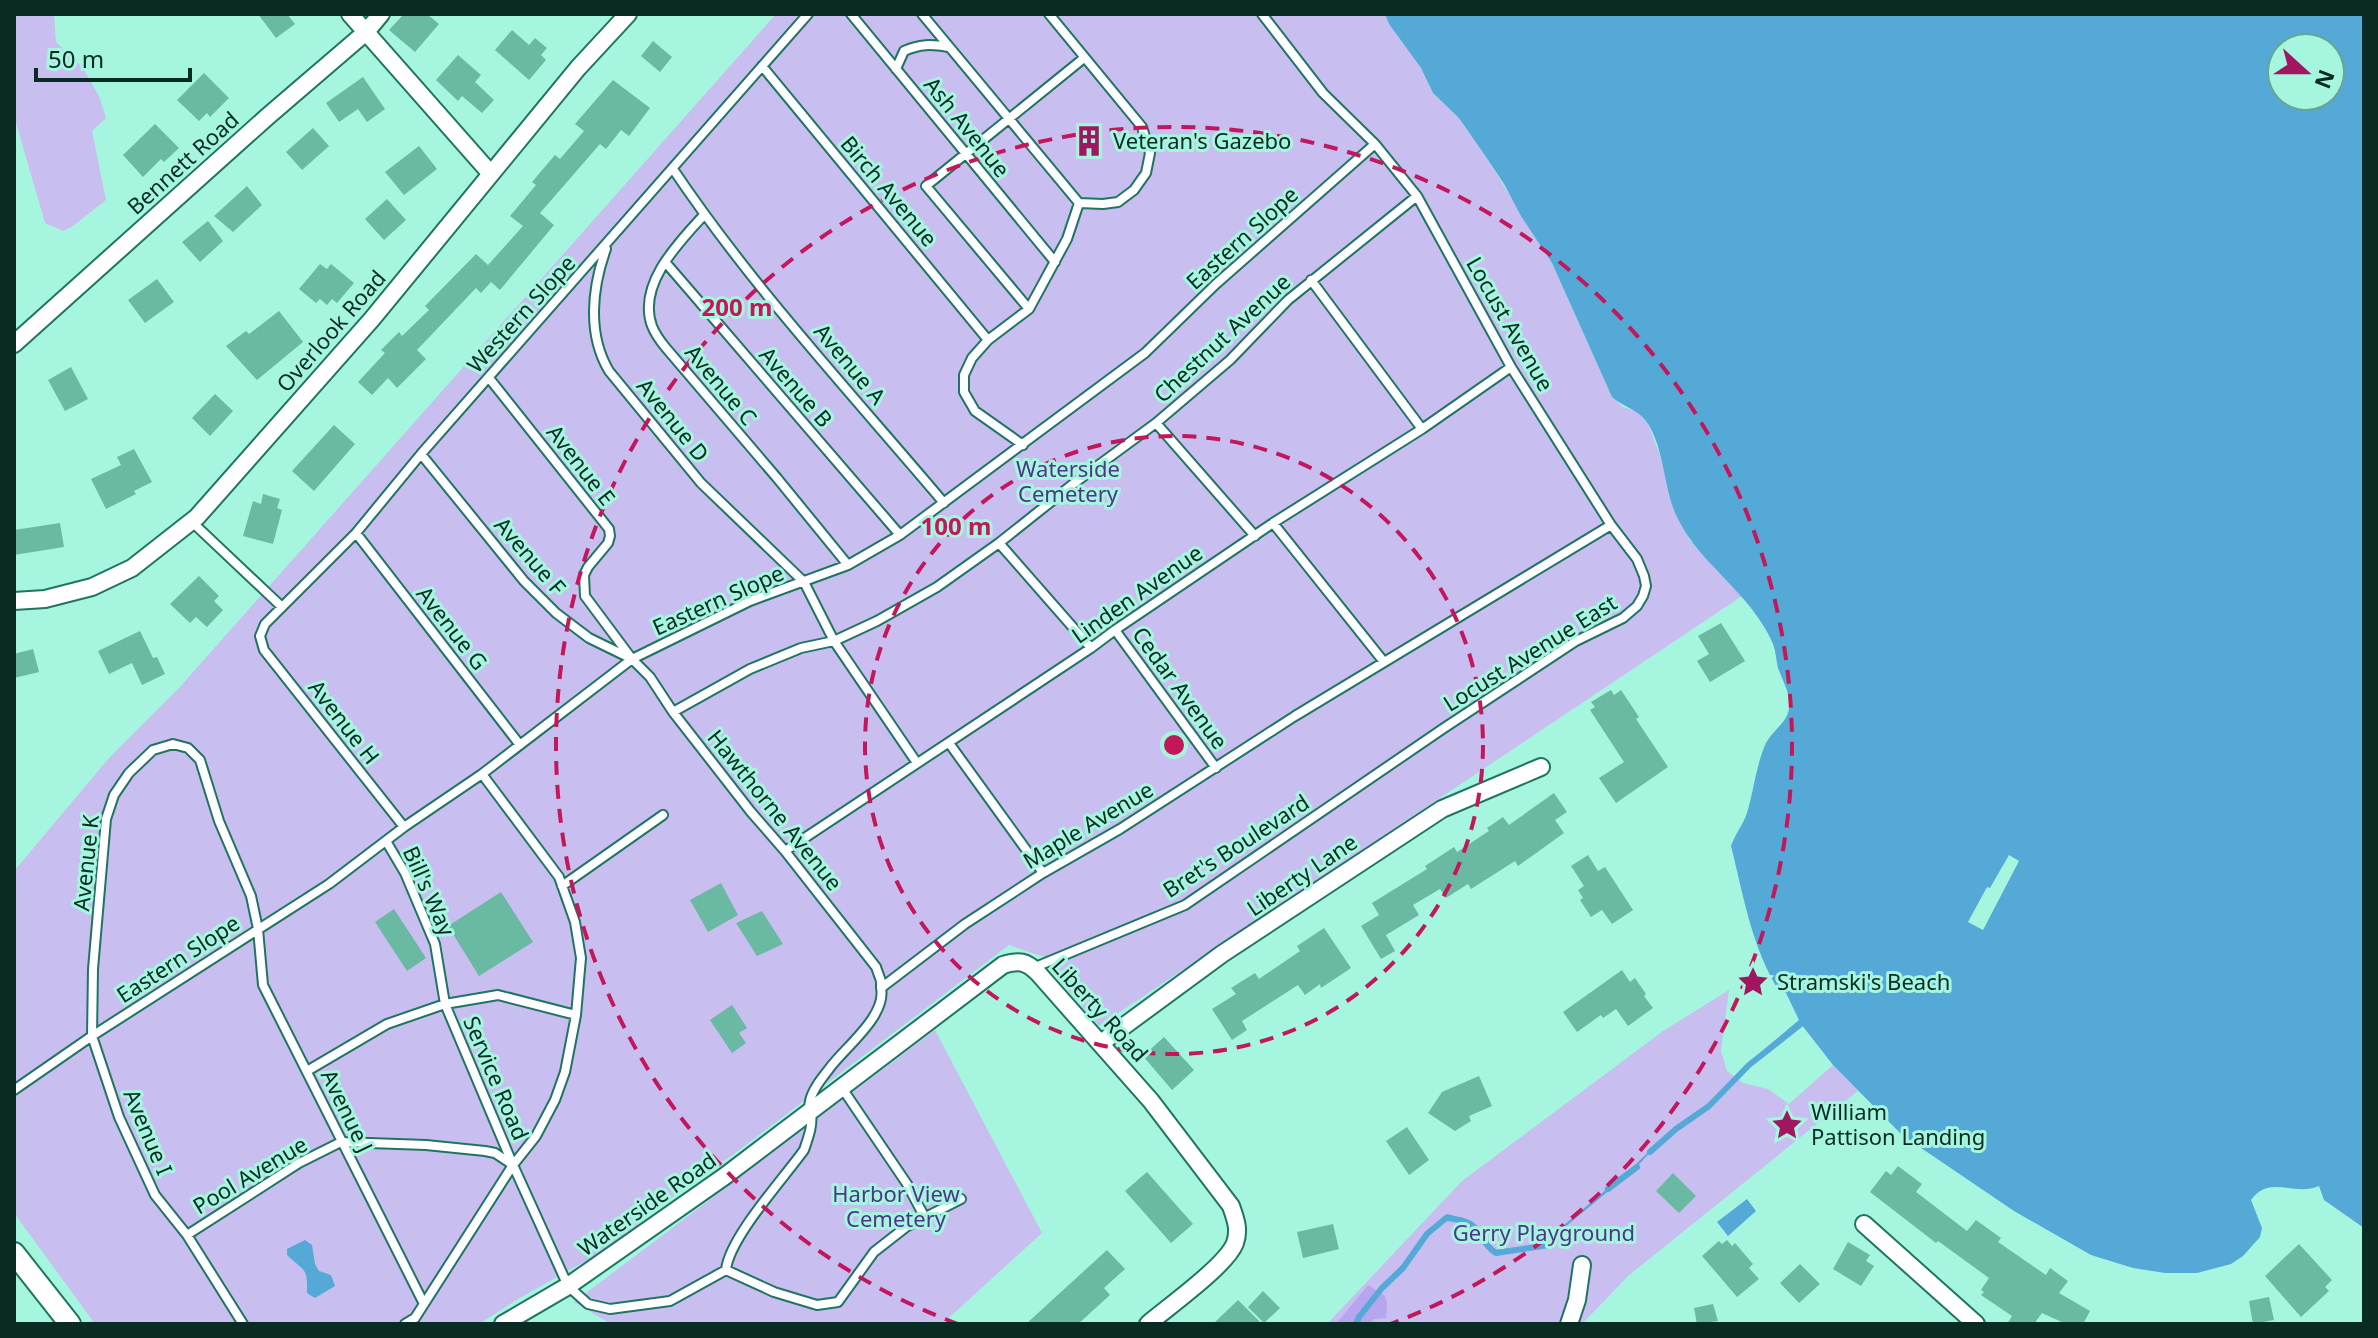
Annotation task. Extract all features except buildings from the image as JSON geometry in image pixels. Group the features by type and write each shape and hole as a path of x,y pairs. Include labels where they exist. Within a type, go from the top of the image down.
{"street":[{"path":"350,14 491,174"},
{"name":"Bennett Road","path":"14,344 366,32 381,14"},
{"name":"Overlook Road","path":"14,601 45,599 92,587 132,568 191,521 372,319 581,64 628,14"},
{"name":"Liberty Lane","path":"1101,1043 1222,954 1442,809 1541,767"},
{"name":"Liberty Road","path":"811,1111 1003,965 1021,961 1027,963 1151,1101 1231,1206 1237,1224 1235,1244 1217,1266 1148,1324"},
{"name":"Waterside Road","path":"503,1324 568,1286 725,1176 811,1111"},
{"path":"1864,1224 1976,1324"},
{"path":"14,1253 70,1324"},
{"path":"1569,1324 1577,1300 1582,1265"}],"lane":[{"name":"Western Slope","path":"260,636 265,624 356,533 421,454 808,14"},
{"name":"Ash Avenue","path":"851,14 1055,262"},
{"path":"922,14 1079,203"},
{"path":"1049,14 1142,127 1150,153 1146,173 1134,190 1118,202 1079,203"},
{"name":"Locust Avenue","path":"1262,14 1323,93 1375,144 1417,196 1511,367 1611,525"},
{"path":"896,69 904,51 916,46 931,44 949,48"},
{"path":"1029,309 926,186 1084,58"},
{"name":"Birch Avenue","path":"762,66 988,340"},
{"name":"Eastern Slope","path":"92,1036 329,884 404,827 482,774 632,659 750,601 848,565 900,535 1145,353 1216,284 1375,144"},
{"name":"Avenue A","path":"673,169 704,215 761,287 944,503"},
{"name":"Chestnut Avenue","path":"673,712 750,669 801,648 834,641 937,587 1156,423 1230,360 1288,300 1417,196"},
{"path":"1023,445 975,411 964,392 964,375 972,358 988,340 1029,309 1067,239 1079,203"},
{"name":"Avenue C","path":"704,215 656,275 648,306 652,327 666,348 848,565"},
{"name":"Avenue D","path":"607,244 597,283 594,327 601,357 609,371 701,483 804,582 834,641 917,763"},
{"name":"Avenue B","path":"666,263 900,535"},
{"path":"1311,280 1422,429"},
{"name":"Linden Avenue","path":"785,851 1511,367"},
{"name":"Avenue E","path":"489,378 609,529 608,543 584,575 583,590 632,659"},
{"path":"1156,423 1255,536"},
{"name":"Avenue F","path":"421,454 524,581 556,613 589,638 632,659"},
{"path":"191,521 282,607"},
{"path":"1273,523 1384,662"},
{"name":"Maple Avenue","path":"881,988 965,924 1043,873 1120,829 1295,716 1611,525"},
{"name":"Locust Avenue East","path":"1444,728 1576,641 1623,618 1637,606 1646,586 1644,576 1637,559 1611,525"},
{"name":"Avenue G","path":"356,533 520,745"},
{"path":"999,543 1091,648"},
{"name":"Cedar Avenue","path":"1115,630 1216,768"},
{"name":"Avenue H","path":"260,636 264,650 404,827"},
{"name":"Hawthorne Avenue","path":"632,659 650,677 673,712 876,967 881,988"},
{"name":"Bret's Boulevard","path":"1033,968 1185,905 1444,728"},
{"path":"949,743 1043,873"},
{"name":"Avenue K","path":"92,1036 93,969 106,819 114,795 129,773 153,750 173,744 188,748 200,760 219,821 251,896 258,929"},
{"path":"405,1324 415,1318 513,1165 536,1136 555,1100 565,1072 576,1015 581,958 575,922 559,877 482,774"},
{"path":"562,886 663,815"},
{"name":"Bill's Way","path":"386,841 405,873 435,944 445,1004"},
{"name":"Avenue J","path":"258,929 263,985 424,1304"},
{"path":"726,1270 738,1240 804,1150 810,1134 812,1094 876,1014 881,988"},
{"path":"307,1071 387,1024 445,1004 498,995 576,1015"},
{"name":"Service Road","path":"445,1004 568,1286"},
{"path":"14,1090 92,1036"},
{"name":"Avenue I","path":"92,1036 119,1117 155,1195 187,1235"},
{"path":"842,1088 907,1184 924,1216"},
{"path":"341,1142 485,1151 495,1153 513,1165"},
{"name":"Pool Avenue","path":"243,1324 187,1235 299,1163 341,1142"},
{"path":"726,1270 774,1292 817,1305 838,1302 874,1252 924,1216 961,1199"},
{"path":"568,1286 588,1304 610,1309 670,1301 726,1270"}],"green space":[{"path":"14,14 54,14 56,42 83,68 99,96 106,118 92,131 106,200 63,231 45,223 14,116"},
{"name":"Waterside Cemetery","path":"776,14 1385,14 1421,68 1433,93 1459,118 1486,157 1552,263 1612,397 1623,407 1638,412 1648,424 1677,517 1689,539 1742,596 1099,1026 1059,980 1044,957 1009,945 734,1154 651,1212 618,1243 479,1324 95,1324 14,1213 14,871 109,758 179,688"},
{"name":"Gerry Playground","path":"1729,990 1721,1051 1727,1071 1743,1083 1768,1089 1789,1104 1833,1065 1858,1091 1628,1276 1582,1324 1327,1324 1462,1181 1663,1031"},
{"name":"Harbor View Cemetery","path":"935,1030 1042,1233 942,1324 611,1324 574,1302"}],"shaded area":[{"path":"1368,1285 1385,1296 1386,1318 1374,1319 1369,1324 1336,1324"}],"water":[{"path":"1385,14 2364,14 2364,1228 2324,1200 2319,1186 2310,1189 2274,1187 2258,1192 2251,1200 2262,1228 2260,1237 2231,1264 2197,1273 2165,1273 2133,1268 2091,1255 2014,1211 1902,1135 1833,1065 1801,1024 1749,1065 1709,1106 1652,1150 1634,1170 1559,1232 1549,1245 1496,1253 1470,1224 1446,1218 1427,1234 1403,1268 1382,1288 1356,1324 1352,1324 1425,1232 1447,1214 1473,1224 1496,1250 1548,1243 1558,1230 1632,1168 1674,1127 1707,1105 1748,1063 1799,1020 1786,993 1779,991 1762,957 1749,920 1731,846 1747,813 1766,743 1788,713 1789,698 1773,644 1754,611 1684,530 1673,508 1652,431 1642,417 1612,397 1552,263 1486,157 1459,118 1433,93 1421,68"},
{"path":"1747,1199 1756,1211 1728,1236 1717,1222"},
{"path":"305,1240 312,1245 319,1271 331,1275 335,1286 315,1298 307,1293 307,1278 303,1270 287,1255 287,1249"}],"pier":[{"path":"2009,855 2019,861 1983,930 1968,922"}],"waterway":[{"path":"1650,1152 1709,1106 1749,1065 1801,1024"},
{"path":"1608,1189 1637,1167"},
{"path":"1356,1324 1427,1234 1446,1218 1470,1224 1496,1253 1549,1245 1558,1234"}],"place":[{"name":"Veteran's Gazebo","path":"1089,141"},
{"name":"Stramski's Beach","path":"1753,982"},
{"name":"William Pattison Landing","path":"1787,1125"}]}
